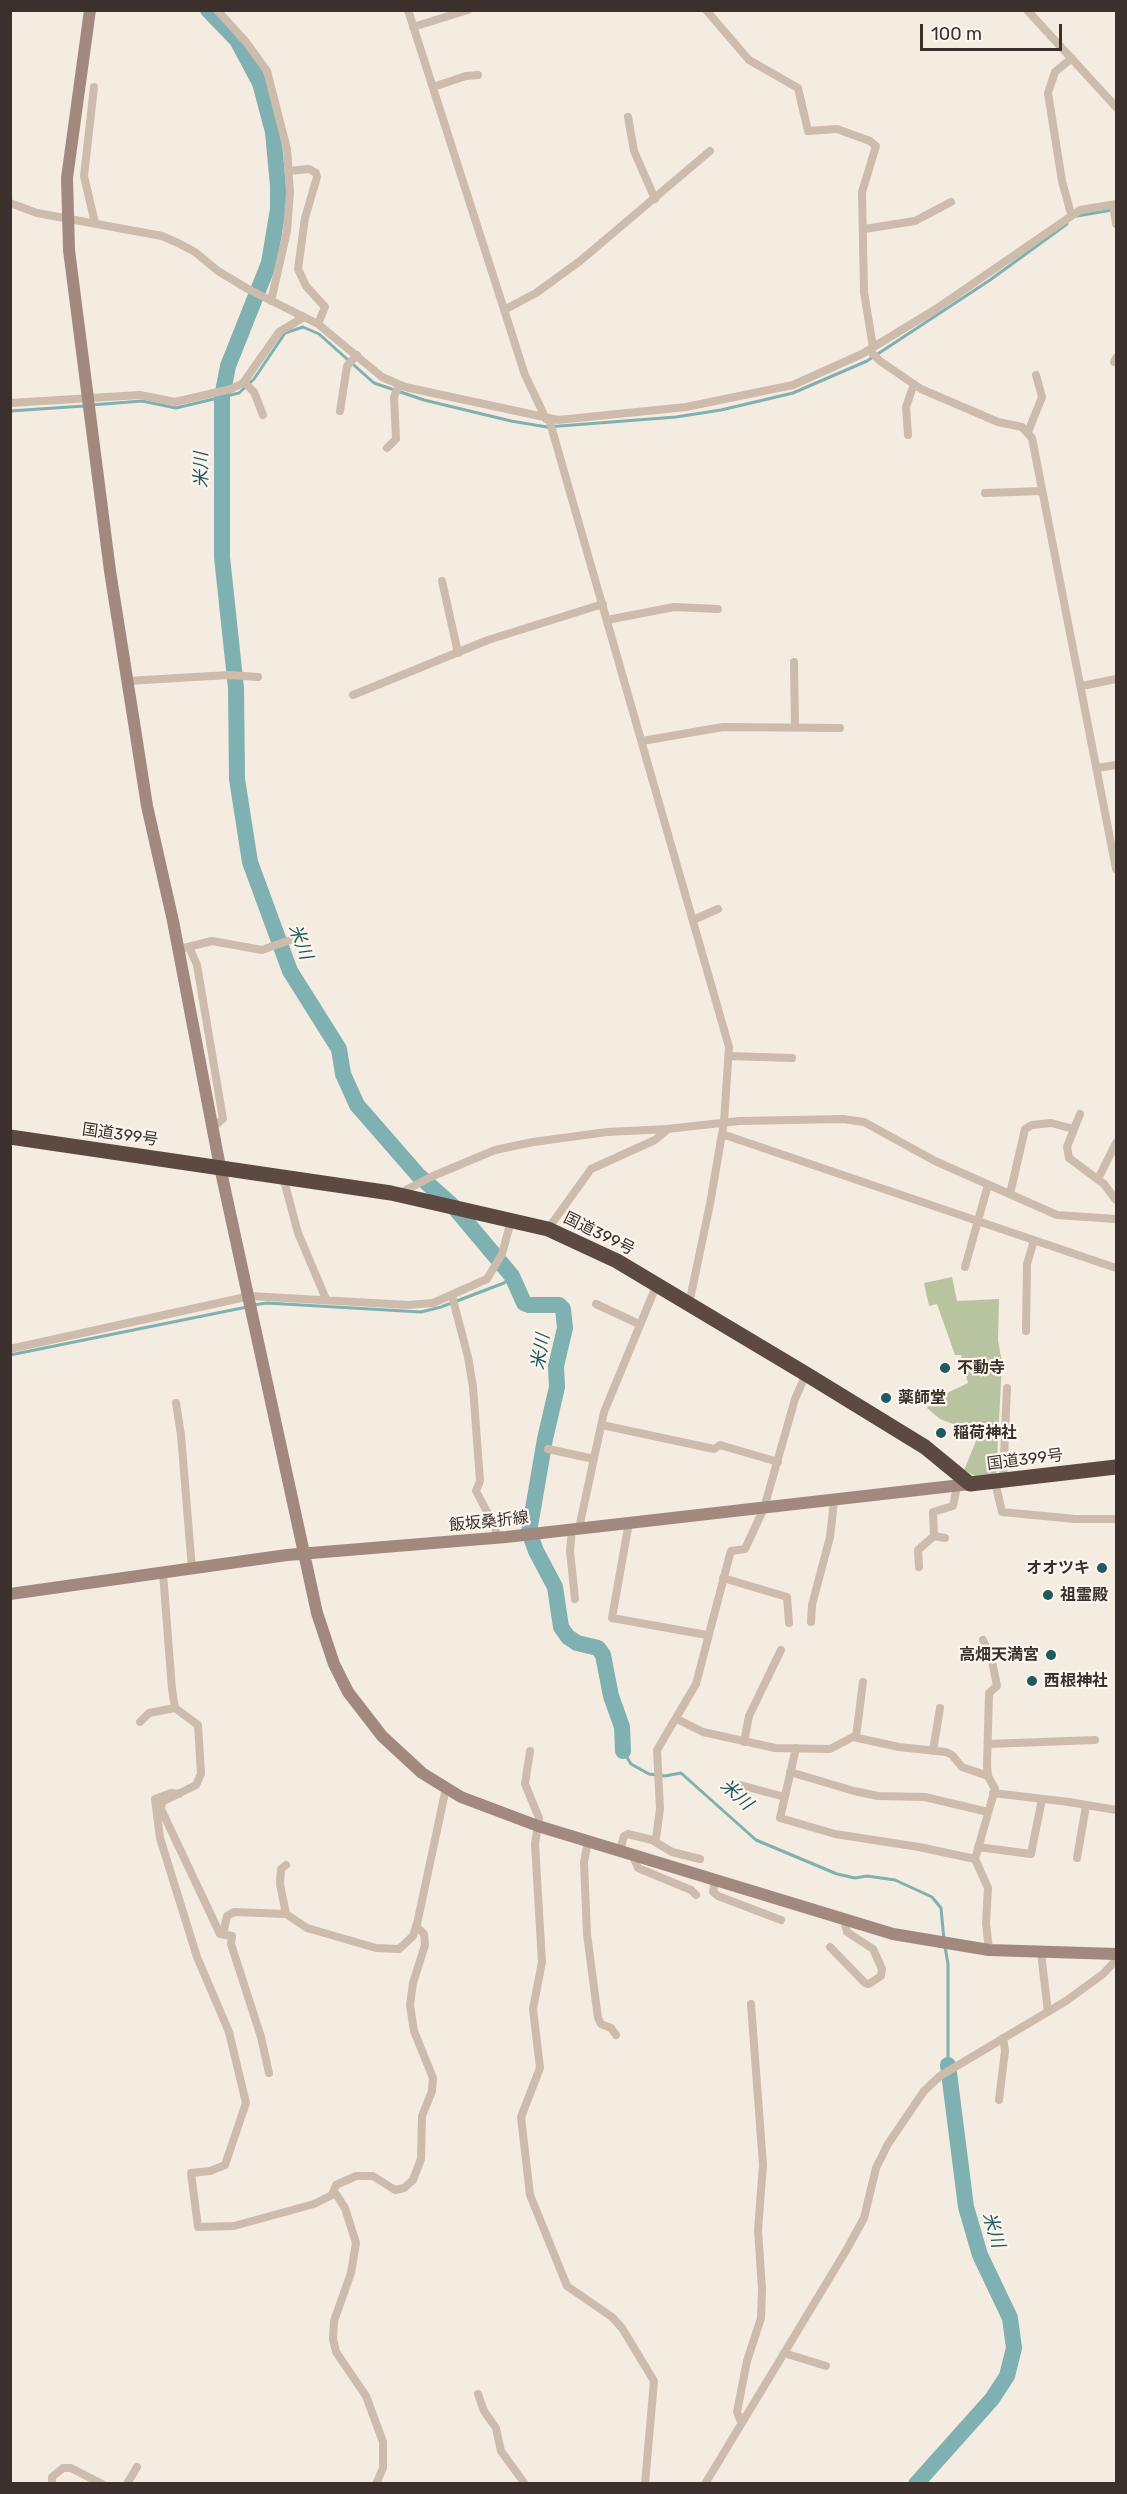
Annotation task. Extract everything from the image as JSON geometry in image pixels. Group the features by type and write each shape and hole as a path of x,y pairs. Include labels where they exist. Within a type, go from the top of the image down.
{"highway":[{"name":"国道399号","path":"10,1137 398,1195 548,1229 591,1247 657,1284 925,1447 964,1485 1116,1467"}],"street":[{"path":"90,10 68,178 68,219 88,399 127,681 147,806 183,948 220,1167 324,1640 348,1692 364,1714 401,1755 446,1788 538,1826 844,1920 940,1944 1041,1953 1116,1954"},
{"path":"217,10 246,42 267,71 283,126 288,171 287,231 270,300"},
{"path":"408,10 525,375 550,423 722,1017 729,1056 724,1122 689,1304"},
{"path":"413,27 468,10"},
{"path":"706,10 749,60 798,88 810,133 837,129 870,141 876,146 862,192 864,292 871,350 880,361 914,384 962,408 998,422 1022,427 1032,438 1116,869"},
{"path":"1027,10 1116,107"},
{"path":"1071,214 1062,181 1048,93 1055,72 1072,58"},
{"path":"433,87 466,75 478,75"},
{"path":"94,87 84,176 94,223"},
{"path":"628,117 634,152 655,200"},
{"path":"504,310 536,293 580,261 655,200 710,151"},
{"path":"288,171 309,169 316,173 317,177 305,218 303,249 298,269 306,286 325,307 318,324"},
{"path":"864,229 915,221 951,202"},
{"path":"10,203 37,213 164,237 195,252 218,271 248,289 318,324 353,358 397,389 550,423 737,399 793,385 871,350 969,289 1071,214 1080,210 1114,207 1116,224"},
{"path":"10,403 140,395 175,402 246,385 279,332 304,317"},
{"path":"340,411 353,358"},
{"path":"1028,432 1042,397 1036,375"},
{"path":"908,435 906,407 914,384"},
{"path":"246,385 257,399 263,416"},
{"path":"387,448 396,438 397,389"},
{"path":"985,493 1042,491"},
{"path":"442,580 458,652"},
{"path":"353,695 488,640 603,604"},
{"path":"607,620 674,608 718,609"},
{"path":"794,662 795,727"},
{"path":"127,681 229,675 258,677"},
{"path":"1082,686 1116,679"},
{"path":"642,741 723,727 840,728"},
{"path":"1097,768 1116,765"},
{"path":"693,920 718,909"},
{"path":"183,948 212,941 257,950 285,942"},
{"path":"729,1056 792,1058"},
{"path":"1080,1114 1067,1147 1069,1158 1098,1179 1116,1200"},
{"path":"398,1195 432,1176 495,1150 533,1142 607,1132 667,1130 724,1122 843,1119 864,1122 897,1142 1057,1215 1116,1219"},
{"path":"1010,1194 1024,1129 1046,1123 1074,1129"},
{"path":"548,1229 591,1168 655,1140 667,1130"},
{"path":"722,1134 1116,1268"},
{"path":"1098,1179 1116,1143"},
{"path":"283,1177 298,1233 326,1299"},
{"path":"965,1267 988,1185"},
{"path":"10,1349 250,1298 326,1299 421,1305 454,1301 478,1285 497,1266 511,1221"},
{"path":"1026,1330 1027,1263 1034,1240"},
{"path":"575,1599 570,1551 602,1425 639,1324 657,1284"},
{"path":"454,1301 473,1387 480,1480 476,1491 494,1525 498,1538"},
{"path":"596,1304 639,1324"},
{"path":"652,1840 658,1832 657,1750 696,1684 730,1554 747,1546 764,1508 795,1399 806,1374"},
{"path":"1007,1388 999,1481 1002,1512 1075,1519 1116,1520"},
{"path":"176,1403 182,1435 192,1569"},
{"path":"602,1425 714,1449 720,1445 778,1462"},
{"path":"548,1449 594,1459"},
{"path":"934,1536 933,1512 953,1506 964,1485"},
{"name":"飯坂桑折線","path":"10,1594 306,1554 498,1538 964,1485"},
{"path":"812,1622 812,1605 830,1537 834,1501"},
{"path":"629,1522 612,1618 707,1635"},
{"path":"934,1536 945,1538"},
{"path":"919,1567 918,1550 934,1536"},
{"path":"163,1573 175,1707 198,1725 201,1774 196,1785 160,1804 162,1815 220,1934 231,1936 231,1944 261,2037 269,2073"},
{"path":"723,1578 788,1597 789,1623"},
{"path":"983,1640 992,1661 997,1686 989,1694 988,1744 988,1776 995,1789 975,1859 988,1888 986,1923 989,1950"},
{"path":"744,1742 749,1716 781,1650"},
{"path":"856,1737 863,1682"},
{"path":"140,1722 149,1713 175,1707"},
{"path":"933,1751 940,1708"},
{"path":"677,1719 703,1732 744,1742 830,1749 847,1738 856,1737 933,1751 952,1755 962,1767 988,1776"},
{"path":"988,1744 1095,1740"},
{"path":"796,1748 780,1818 835,1834 919,1847 975,1859"},
{"path":"530,1751 525,1784 538,1813 535,1844 542,1962 533,2009 540,2068 521,2117 530,2195 567,2286 612,2317 622,2328 654,2381 645,2484"},
{"path":"790,1772 862,1793 878,1796 925,1797 988,1812"},
{"path":"740,1785 784,1797"},
{"path":"223,1934 226,1920 234,1912 286,1914 307,1928 388,1950 399,1949 412,1936 416,1926 446,1788"},
{"path":"179,1794 171,1793 155,1799 160,1838 197,1957 230,2032 246,2103 225,2165 210,2171 191,2173 198,2228 223,2228 248,2223 314,2204 336,2194 345,2208 356,2243 351,2273 334,2321 333,2339 336,2352 366,2396 383,2442 383,2468 376,2484"},
{"path":"993,1793 1116,1810"},
{"path":"978,1847 1032,1854 1042,1799"},
{"path":"1077,1858 1086,1806"},
{"path":"696,1896 691,1890 638,1868 626,1852 624,1836 628,1834 652,1840 672,1852 700,1859"},
{"path":"588,1841 584,1862 587,1934 598,2018 616,2035"},
{"path":"286,1865 281,1869 280,1884 286,1914"},
{"path":"715,1881 714,1892 718,1896 782,1920"},
{"path":"830,1947 865,1983 869,1984 881,1977 882,1969 873,1949 848,1932 844,1920"},
{"path":"332,2195 336,2185 363,2175 374,2176 390,2189 399,2189 408,2185 418,2170 423,2145 422,2116 432,2091 433,2078 414,2031 410,2004 413,1983 425,1945 423,1934 416,1926"},
{"path":"1041,1953 1048,2012"},
{"path":"705,2484 864,2218 876,2168 888,2144 924,2091 940,2076 1048,2012 1103,1974 1116,1960"},
{"path":"741,2422 737,2412 747,2361 761,2318 762,2289 758,2229 763,2165 751,2004"},
{"path":"999,2100 1005,2051 1004,2038"},
{"path":"784,2353 826,2366"},
{"path":"478,2394 484,2411 496,2428 501,2451 525,2484"},
{"path":"127,2484 137,2467"},
{"path":"52,2484 52,2477 63,2468 71,2468 102,2484"}],"green space":[{"path":"952,1277 957,1301 999,1299 998,1340 1002,1363 996,1478 979,1478 964,1470 979,1434 940,1419 927,1408 937,1398 968,1383 961,1355 955,1355 937,1304 929,1306 924,1283"}],"waterway":[{"name":"米川","path":"208,10 237,40 260,83 273,132 278,186 278,209 269,263 228,366 222,397 222,557 236,688 237,779 250,862 290,971 339,1049 343,1074 357,1105 418,1175 454,1207 512,1276 524,1303 559,1305 563,1309 565,1328 556,1366 557,1387 545,1439 529,1532 555,1587 561,1627 568,1637 577,1643 598,1648 603,1655 611,1696 622,1727 623,1751"},
{"path":"1077,216 1112,210"},
{"path":"91,405 142,401 176,408 239,393 254,379 285,333 303,327 319,334 374,383 424,400 511,421 547,427 676,417 721,410 793,393 867,361 990,280 1067,224"},
{"path":"10,411 84,406"},
{"path":"253,1305 267,1303 421,1312 441,1307 504,1283 512,1276"},
{"path":"10,1355 247,1307"},
{"name":"米川","path":"623,1751 631,1764 649,1774 665,1776 681,1773 756,1840 837,1874 855,1878 867,1876 895,1880 932,1897 941,1908 944,1940"},
{"name":"米川","path":"945,1947 948,1964 948,2065"},
{"name":"米川","path":"916,2484 992,2399 1007,2376 1014,2348 1010,2318 980,2255 966,2207 948,2065"}],"place":[{"name":"不動寺","path":"945,1368"},
{"name":"薬師堂","path":"886,1398"},
{"name":"稲荷神社","path":"941,1433"},
{"name":"オオツキ","path":"1102,1568"},
{"name":"祖霊殿","path":"1048,1595"},
{"name":"高畑天満宮","path":"1051,1655"},
{"name":"西根神社","path":"1032,1681"}]}
